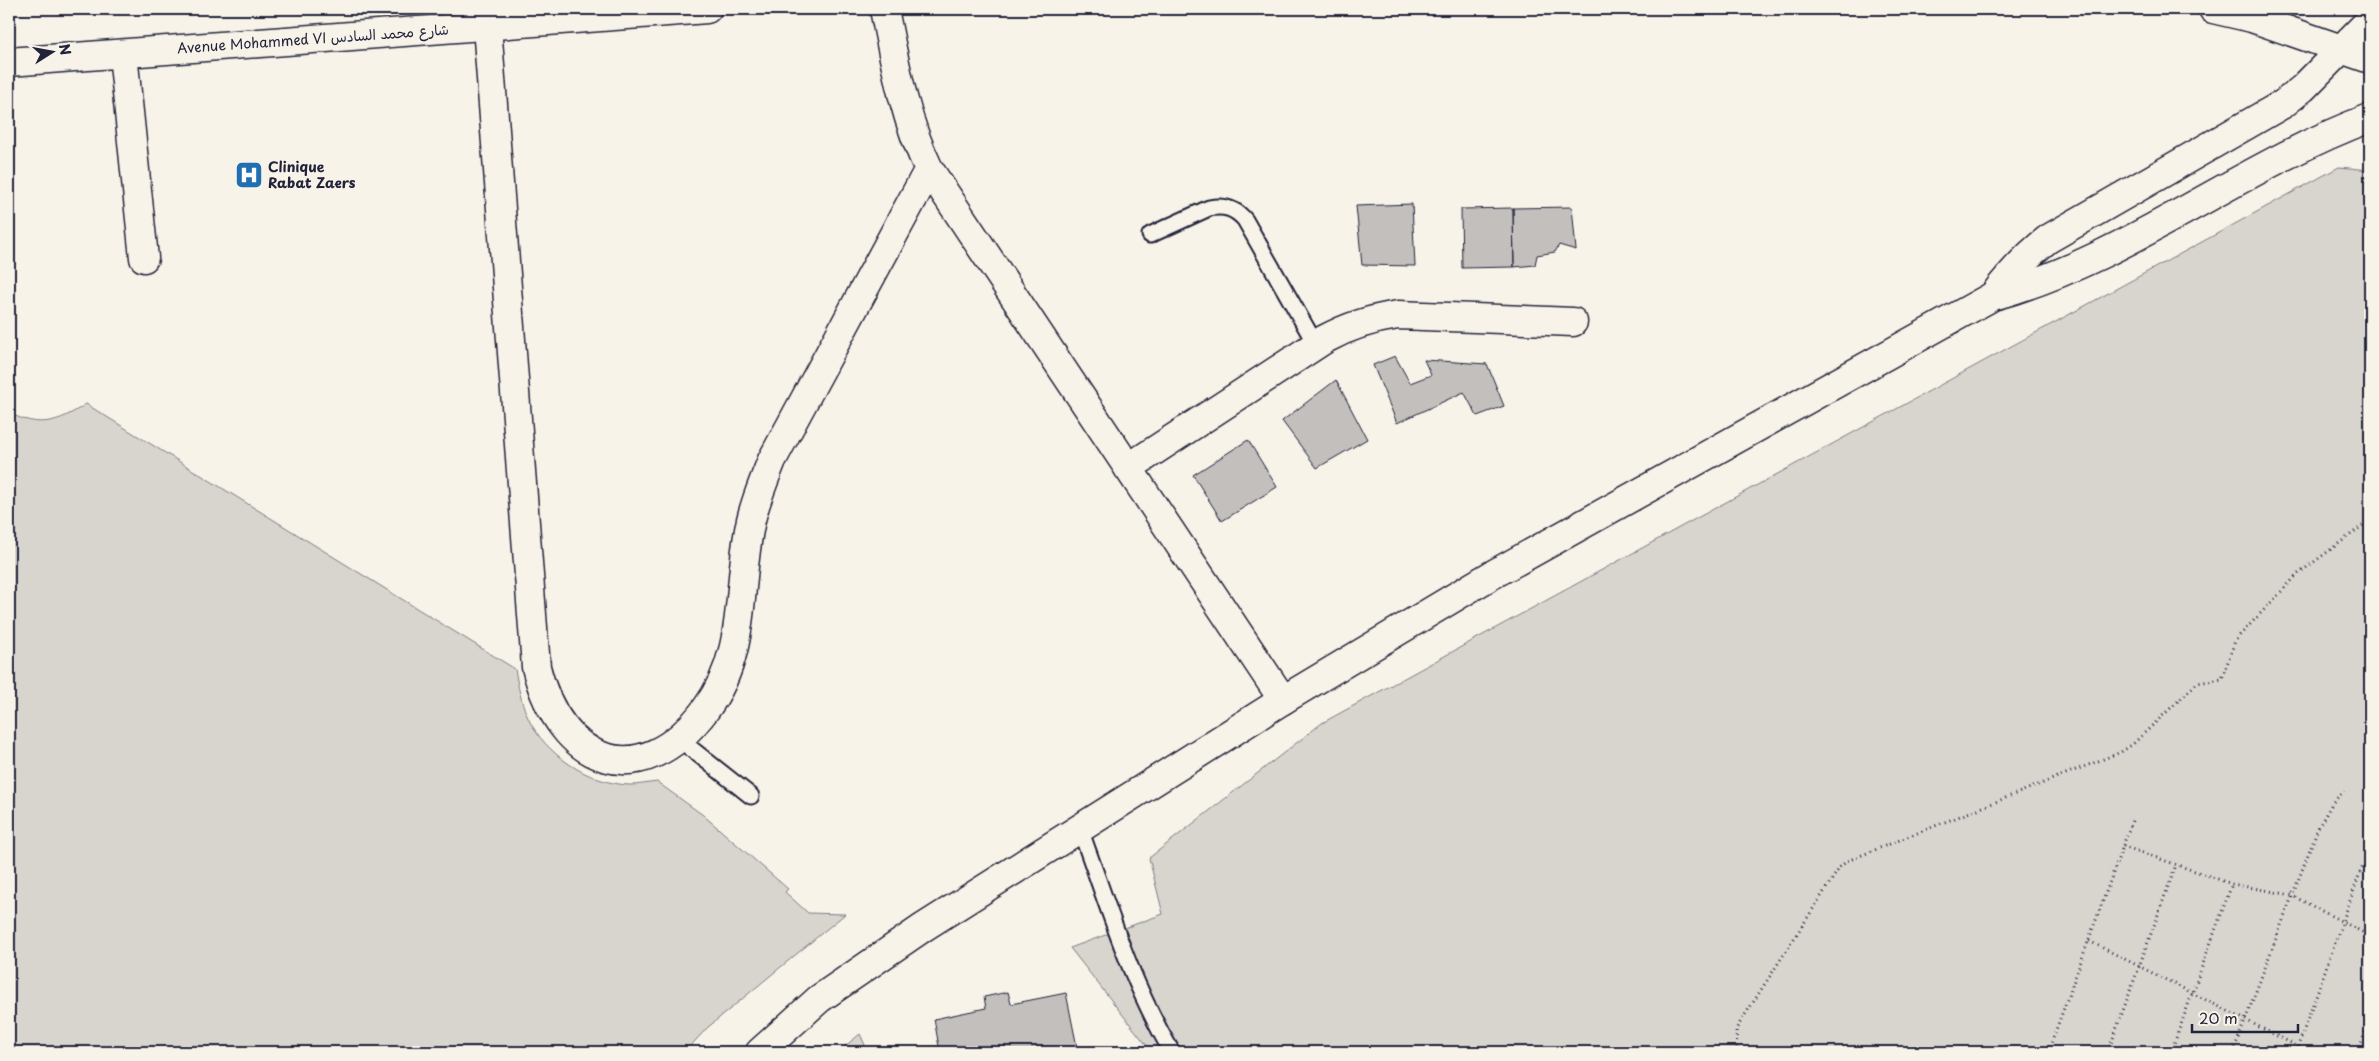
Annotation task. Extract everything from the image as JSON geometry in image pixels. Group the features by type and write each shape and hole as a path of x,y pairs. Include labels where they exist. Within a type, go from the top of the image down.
{"street":[{"name":"Avenue Mohammed VI شارع محمد السادس","path":"9,62 707,9"},
{"path":"884,9 904,105 919,148 929,168 1283,700"},
{"path":"2213,9 2252,18 2370,59"},
{"path":"1993,296 2026,256 2048,239 2283,104 2303,88 2370,20"},
{"path":"487,26 536,667 550,708 578,742 596,756 611,759 640,758 668,748 679,739 705,710 718,690 729,668 736,644 750,521 772,460 929,168"},
{"path":"123,54 144,258"},
{"path":"760,1052 819,999 872,962 1283,700 1490,576 1993,296 2057,276 2315,142 2370,118"},
{"path":"1128,468 1316,345 1348,327 1373,319 1398,315 1572,322"}],"lane":[{"path":"1150,235 1209,208 1218,206 1238,212 1245,220 1316,345"},
{"path":"679,739 751,796"},
{"path":"1080,829 1146,1007 1172,1052"}],"path":[{"path":"1737,1052 1736,1029 1840,867 1847,860 2127,749 2197,683 2222,679 2235,642 2240,635 2298,574 2370,520"},
{"path":"2233,1052 2318,828 2333,802 2344,791"},
{"path":"2048,1052 2134,818"},
{"path":"2123,846 2232,884 2291,895 2370,936"},
{"path":"2296,1052 2362,870 2370,853"},
{"path":"2108,1052 2176,865"},
{"path":"2171,1052 2232,884"},
{"path":"2089,941 2309,1052"},
{"path":"2358,1052 2370,1019"}],"shaded area":[{"path":"2339,167 2370,170 2370,1052 1152,1052 1070,948 1163,914 1149,858 1322,723"},
{"path":"86,404 515,669 528,718 545,744 570,765 599,779 615,783 633,785 657,782 703,815 788,889 785,892 808,913 845,914 707,1028 685,1052 9,1052 9,413 30,421 48,421 66,416"},
{"path":"860,1034 865,1045 862,1048 865,1052 838,1052"}],"building":[{"path":"1412,204 1415,266 1362,265 1356,206"},
{"path":"1572,207 1576,250 1559,245 1555,252 1537,255 1535,265 1514,267 1513,208"},
{"path":"1513,208 1514,267 1462,268 1461,209"},
{"path":"1395,356 1410,383 1431,375 1424,360 1487,364 1504,406 1477,416 1464,392 1397,423 1373,365"},
{"path":"1336,380 1367,439 1317,468 1282,421"},
{"path":"1248,440 1277,487 1222,521 1193,475"},
{"path":"1008,992 1011,1004 1066,993 1078,1052 940,1052 934,1019 986,1008 984,997"}],"place":[{"name":"Clinique Rabat Zaers","path":"249,175"}]}
